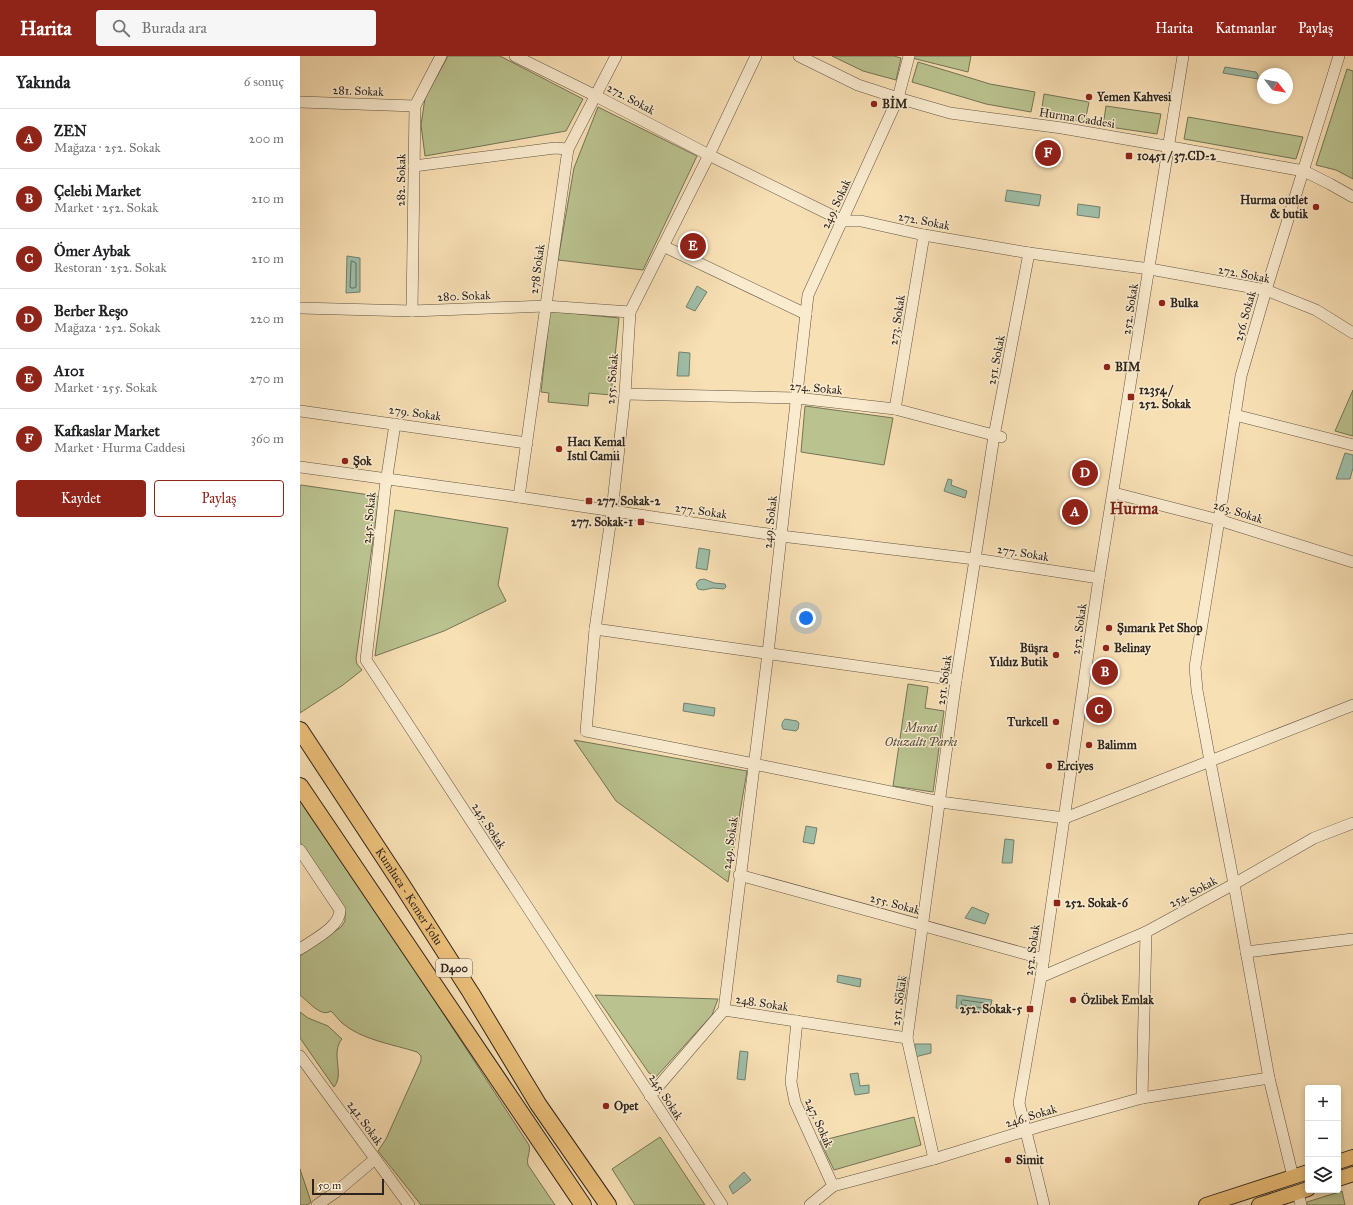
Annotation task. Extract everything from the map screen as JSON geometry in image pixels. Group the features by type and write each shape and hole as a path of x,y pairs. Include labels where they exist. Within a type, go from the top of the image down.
{"highway":[{"name":"Kumluca - Kemer Yolu","path":"300,730 424,919 538,1104 608,1205"},
{"name":"D400","path":"300,786 583,1205"}],"main road":[{"path":"1341,1161 1353,1157"},
{"path":"1206,1205 1305,1173"},
{"path":"1341,1178 1353,1174"},
{"path":"1259,1205 1302,1195"}],"street":[{"name":"282. Sokak","path":"412,310 415,106 441,56"},
{"name":"272. Sokak","path":"515,56 709,155 843,221 862,221 1029,253 1150,269 1266,290 1316,310 1353,333"},
{"name":"278 Sokak","path":"519,497 568,149 616,56"},
{"name":"255. Sokak","path":"754,764 586,732 595,630 612,511 625,394 630,312 709,155 756,56"},
{"name":"Hurma Caddesi","path":"799,56 858,84 898,98 950,113 1062,128 1304,171 1353,197"},
{"name":"249. Sokak","path":"724,1010 739,875 768,653 808,295 898,98 909,56"},
{"name":"252. Sokak","path":"1044,1205 1019,1103 1042,977 1099,578 1114,493 1183,56"},
{"name":"256. Sokak","path":"1293,1177 1269,1078 1197,690 1195,667 1241,376 1266,290 1339,56"},
{"name":"281. Sokak","path":"300,102 415,106"},
{"path":"414,166 555,148 568,149"},
{"name":"273. Sokak","path":"895,409 924,234"},
{"path":"663,246 806,314"},
{"name":"251. Sokak","path":"934,1159 907,1038 956,680 975,559 998,437 1029,253"},
{"name":"280. Sokak","path":"300,308 412,310 545,306 630,312"},
{"name":"274. Sokak","path":"625,394 797,398 895,409 998,437"},
{"name":"279. Sokak","path":"300,411 526,443"},
{"path":"1235,416 1353,445"},
{"name":"245. Sokak","path":"395,424 387,478 366,660 722,1205"},
{"name":"277. Sokak","path":"300,467 387,478 781,536 975,559 1099,578"},
{"name":"263. Sokak","path":"1114,493 1219,520 1353,562"},
{"path":"595,630 956,680"},
{"path":"754,764 940,802 1065,818 1353,705"},
{"name":"254. Sokak","path":"1042,977 1146,932 1314,838 1353,823"},
{"path":"300,850 340,910 340,916 332,927 300,949"},
{"name":"255. Sokak","path":"739,875 1044,958"},
{"path":"1142,1098 1146,932"},
{"path":"1246,952 1353,939"},
{"name":"248. Sokak","path":"650,1096 724,1010 907,1038"},
{"name":"247. Sokak","path":"797,1021 791,1082 795,1102 833,1186"},
{"name":"241. Sokak","path":"300,1056 409,1205"},
{"name":"246. Sokak","path":"810,1205 833,1186 934,1159 1142,1098 1269,1078"},
{"path":"317,1205 336,1192 375,1159"}],"green space":[{"path":"448,56 500,56 583,99 566,131 425,156 421,125 425,98"},
{"path":"832,56 894,56 901,58 896,80 863,71"},
{"path":"913,56 971,56 968,72 912,58"},
{"path":"918,62 990,84 1035,92 1031,112 986,104 912,82"},
{"path":"1347,69 1353,71 1353,179 1336,170 1316,165"},
{"path":"1044,94 1089,102 1085,122 1041,114"},
{"path":"1106,106 1161,114 1157,134 1103,126"},
{"path":"598,107 697,156 643,270 558,260 574,168"},
{"path":"1188,117 1303,137 1296,159 1184,139"},
{"path":"550,311 619,318 611,395 589,393 588,406 548,402 549,393 541,392"},
{"path":"1353,390 1353,436 1335,431"},
{"path":"805,406 893,418 884,465 801,452"},
{"path":"300,486 377,496 379,498 356,659 357,664 362,670 343,685 300,713"},
{"path":"395,510 508,528 498,585 506,601 444,631 375,656"},
{"name":"Murat Otuzaltı Parkı","path":"908,684 928,687 925,708 944,711 933,792 893,786"},
{"path":"574,740 747,771 728,882 616,801"},
{"path":"300,801 392,935 529,1145 528,1165 555,1205 421,1205 378,1151 386,1139 421,1061 421,1056 417,1052 359,1034 342,1023 331,1011 327,1013 319,1011 300,995 300,956 341,927 345,921 345,911 300,842"},
{"path":"595,995 718,999 712,1015 656,1077 649,1073"},
{"path":"300,1012 308,1018 328,1026 342,1039 337,1051 338,1076 334,1087 300,1038"},
{"path":"914,1117 921,1145 834,1170 820,1141"},
{"path":"660,1137 705,1205 635,1205 612,1169"},
{"path":"300,1169 311,1202 307,1205 300,1205"},
{"path":"1341,1191 1345,1205 1307,1205 1307,1202 1336,1193 1341,1193"}],"water":[{"path":"1225,67 1256,72 1257,79 1223,73"},
{"path":"1007,190 1041,195 1039,206 1005,201"},
{"path":"1078,204 1100,207 1099,218 1077,215"},
{"path":"347,256 360,258 360,292 346,293"},
{"path":"697,286 707,292 695,311 686,307"},
{"path":"679,352 690,353 689,376 677,376"},
{"path":"1345,453 1353,455 1353,468 1350,479 1336,479"},
{"path":"948,479 952,480 951,485 967,491 965,498 944,491"},
{"path":"699,548 710,550 707,570 696,568"},
{"path":"704,579 714,583 725,584 726,587 724,589 698,589 696,584 699,580"},
{"path":"684,703 715,708 714,716 683,711"},
{"path":"785,719 797,721 799,723 798,729 796,731 783,729 782,724"},
{"path":"806,826 817,828 814,844 803,842"},
{"path":"1005,839 1014,840 1012,863 1002,863"},
{"path":"972,907 989,914 985,924 965,918"},
{"path":"838,975 861,979 860,987 837,982"},
{"path":"899,976 908,977 905,999 895,997"},
{"path":"957,995 992,1000 989,1013 956,1008"},
{"path":"915,1044 931,1044 931,1053 915,1057"},
{"path":"740,1051 748,1052 745,1080 737,1079"},
{"path":"858,1073 860,1086 869,1085 869,1093 855,1095 850,1074"},
{"path":"744,1172 751,1180 733,1194 729,1186"}],"place":[{"name":"Yemen Kahvesi","path":"1089,97"},
{"name":"BİM","path":"874,104"},
{"name":"Kafkaslar Market","path":"1048,153"},
{"name":"10451 / 37.CD-2","path":"1129,156"},
{"name":"Hurma outlet & butik","path":"1316,207"},
{"name":"A101","path":"693,246"},
{"name":"Bulka","path":"1162,303"},
{"name":"BIM","path":"1107,367"},
{"name":"12354 / 252. Sokak","path":"1131,397"},
{"name":"Hacı Kemal Istıl Camii","path":"559,449"},
{"name":"Şok","path":"345,461"},
{"name":"Berber Reşo","path":"1085,473"},
{"name":"277. Sokak-2","path":"589,501"},
{"name":"ZEN","path":"1075,512"},
{"name":"277. Sokak-1","path":"641,522"},
{"name":"Şımarık Pet Shop","path":"1109,628"},
{"name":"Belinay","path":"1106,648"},
{"name":"Büşra Yıldız Butik","path":"1056,655"},
{"name":"Çelebi Market","path":"1105,672"},
{"name":"Ömer Aybak","path":"1099,710"},
{"name":"Turkcell","path":"1056,722"},
{"name":"Balimm","path":"1089,745"},
{"name":"Erciyes","path":"1049,766"},
{"name":"252. Sokak-6","path":"1057,903"},
{"name":"Özlibek Emlak","path":"1073,1000"},
{"name":"252. Sokak-5","path":"1030,1009"},
{"name":"Opet","path":"606,1106"},
{"name":"Simit","path":"1008,1160"}],"district":[{"name":"Hurma","path":"1134,508"}]}
